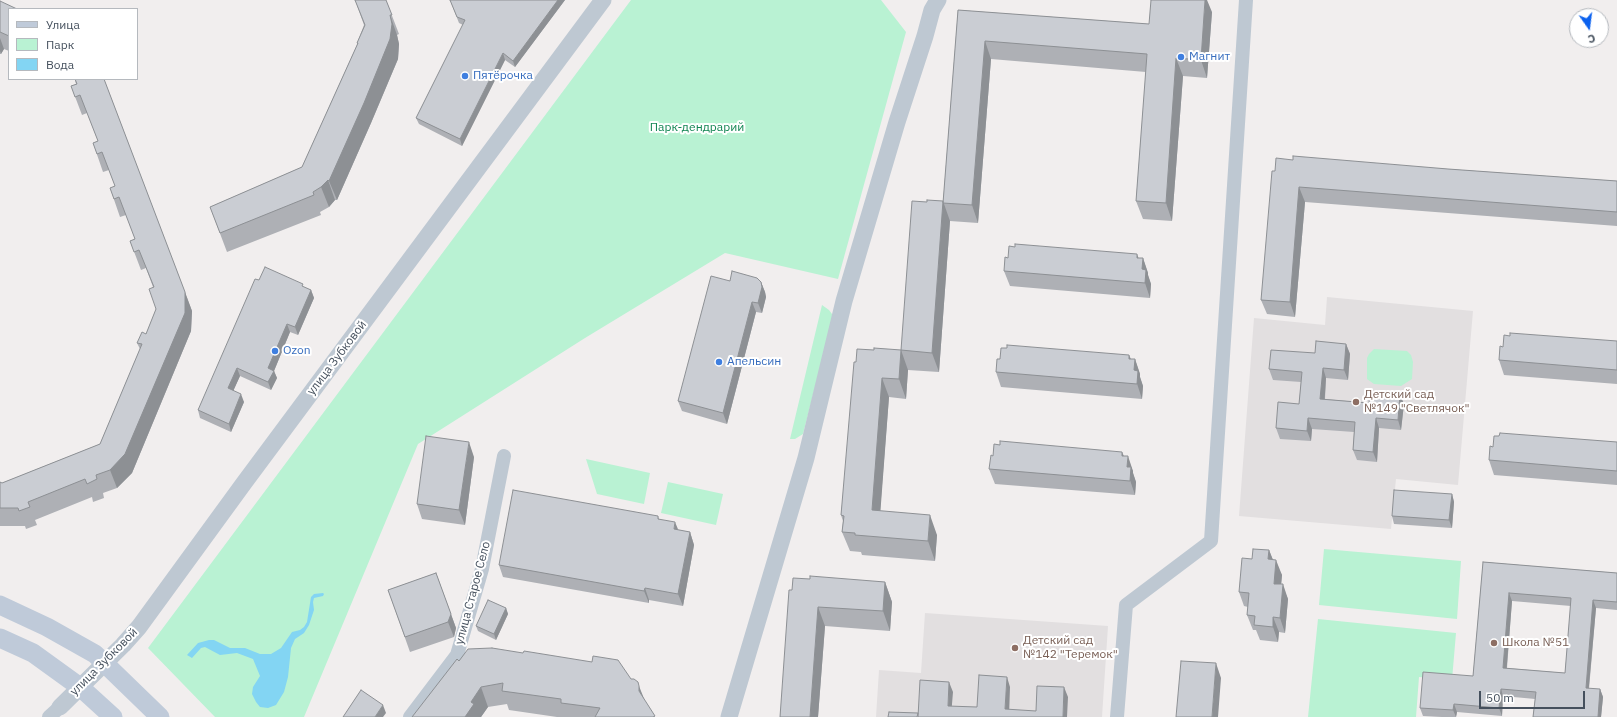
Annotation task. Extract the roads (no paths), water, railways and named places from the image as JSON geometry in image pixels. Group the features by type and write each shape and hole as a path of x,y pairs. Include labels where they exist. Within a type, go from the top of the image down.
{"main road":[{"path":"0,605 54,631 95,654 160,717"},
{"path":"0,638 33,653 80,687 113,717"}],"street":[{"name":"улица Зубковой","path":"54,712 123,646 139,627 248,477 603,0"},
{"path":"729,717 806,458 844,301 932,10 938,0"},
{"path":"1117,717 1126,605 1211,540 1246,0"},
{"name":"улица Старое Село","path":"410,717 457,655 482,569 504,456"}],"water":[{"path":"323,593 323,596 314,598 314,610 309,625 304,633 295,639 291,648 288,677 284,692 276,705 268,708 260,707 252,694 253,687 260,676 253,659 237,653 220,655 205,647 201,648 192,658 187,655 198,643 209,640 214,640 230,648 245,648 260,654 271,654 281,648 292,632 300,630 304,627 307,622 311,597 314,594"}],"place":[{"name":"Магнит","path":"1181,57"},
{"name":"Пятёрочка","path":"465,76"},
{"name":"Ozon","path":"275,351"},
{"name":"Апельсин","path":"719,362"},
{"name":"Детский сад №149 \"Светлячок\"","path":"1356,402"},
{"name":"Школа №51","path":"1494,643"},
{"name":"Детский сад №142 \"Теремок\"","path":"1015,648"}],"park label":[{"name":"Парк-дендрарий","path":"697,128"}]}
